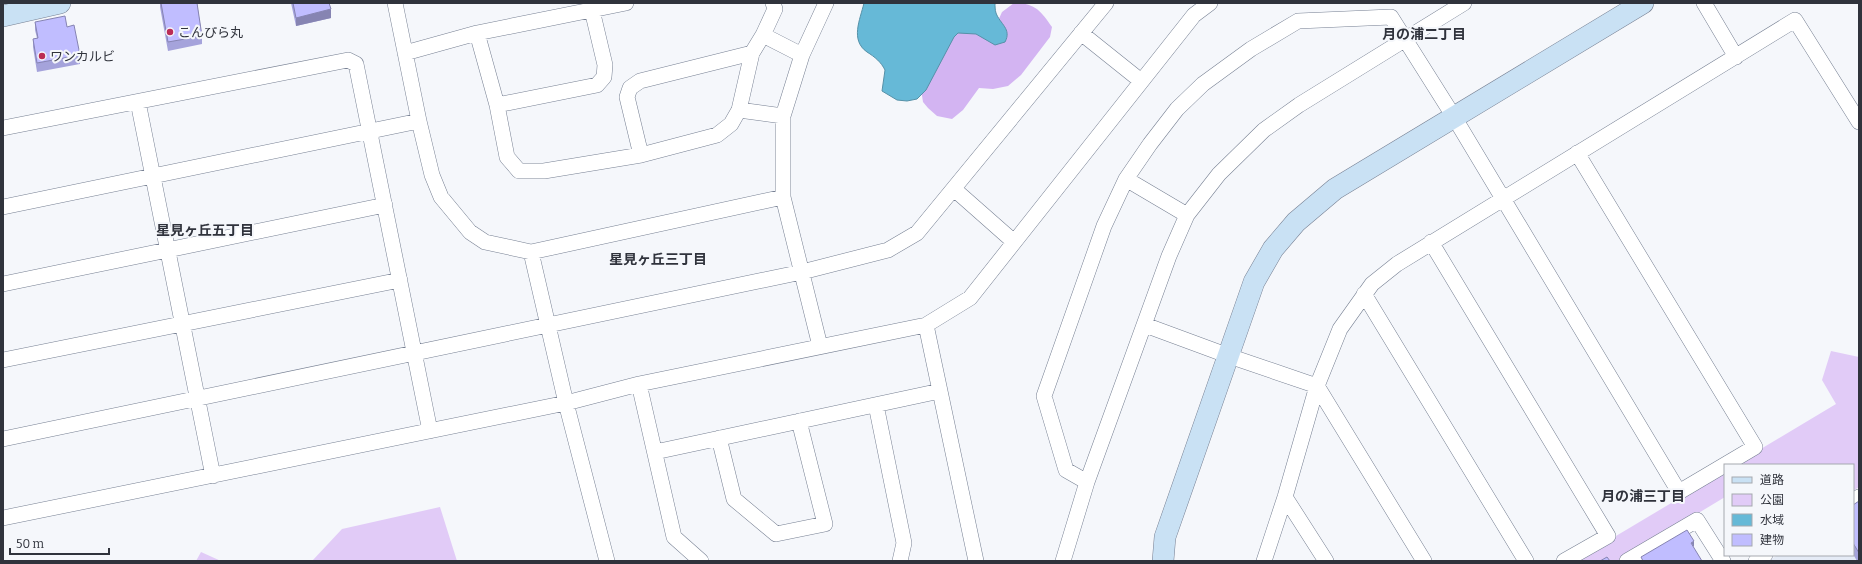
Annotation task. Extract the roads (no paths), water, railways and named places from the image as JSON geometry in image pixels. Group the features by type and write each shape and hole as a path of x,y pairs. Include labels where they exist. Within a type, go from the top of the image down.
{"street":[{"path":"3,16 60,3"},
{"path":"395,3 419,121 432,174 440,197 470,232 485,242 531,252 783,197"},
{"path":"405,53 476,33 626,3"},
{"path":"476,33 497,106 507,157 519,171 544,171 641,155 717,135 731,124 739,110 752,52 763,35 775,10 773,3"},
{"path":"820,346 783,197 783,116 802,54 826,3"},
{"path":"3,439 802,272 888,250 917,233 1106,3"},
{"path":"3,518 566,403 639,384 926,325 970,298 1194,15 1210,3"},
{"path":"1063,561 1087,482 1169,256 1187,215 1219,174 1264,130 1299,105 1464,3"},
{"path":"1163,561 1166,537 1254,282 1273,250 1296,222 1335,189 1643,3"},
{"path":"1704,3 1736,57"},
{"path":"497,106 597,85 604,77 605,65 592,10"},
{"path":"1087,482 1066,470 1044,396 1104,226 1126,180 1177,109 1203,84 1251,49 1298,21 1391,17 1454,117 1679,492 1724,465"},
{"path":"1264,561 1285,497 1317,386 1340,329 1372,284 1397,264 1796,20 1859,122"},
{"path":"1081,34 1141,81"},
{"path":"763,35 802,54"},
{"path":"641,155 627,97 630,88 640,81 752,52"},
{"path":"3,128 348,60 356,64 430,431"},
{"path":"138,102 213,476"},
{"path":"739,110 783,116"},
{"path":"3,207 419,121"},
{"path":"1577,153 1755,447 1726,464"},
{"path":"1126,180 1187,215"},
{"path":"954,189 1014,242"},
{"path":"3,284 385,205"},
{"path":"1431,242 1608,536 1564,561"},
{"path":"531,252 566,403 607,561"},
{"path":"3,360 400,280"},
{"path":"1364,294 1526,561"},
{"path":"926,325 975,561"},
{"path":"1145,325 1317,386 1424,561"},
{"path":"639,384 674,537 701,561"},
{"path":"655,452 940,391"},
{"path":"876,405 904,543 900,561"},
{"path":"719,438 734,499 776,534 825,524 799,421"},
{"path":"1285,497 1326,561"},
{"path":"1627,561 1697,520 1723,561"}],"water":[{"path":"864,3 995,3 996,13 1005,27 1007,37 1005,42 995,45 976,34 958,33 954,37 926,90 917,99 907,101 897,100 882,91 885,70 878,60 867,52 859,42 858,29"}],"place":[{"name":"こんぴら丸","path":"170,32"},
{"name":"ワンカルビ","path":"42,56"}],"district":[{"name":"月の浦二丁目","path":"1424,34"},
{"name":"星見ヶ丘五丁目","path":"205,230"},
{"name":"星見ヶ丘三丁目","path":"658,259"},
{"name":"月の浦三丁目","path":"1643,496"}]}
